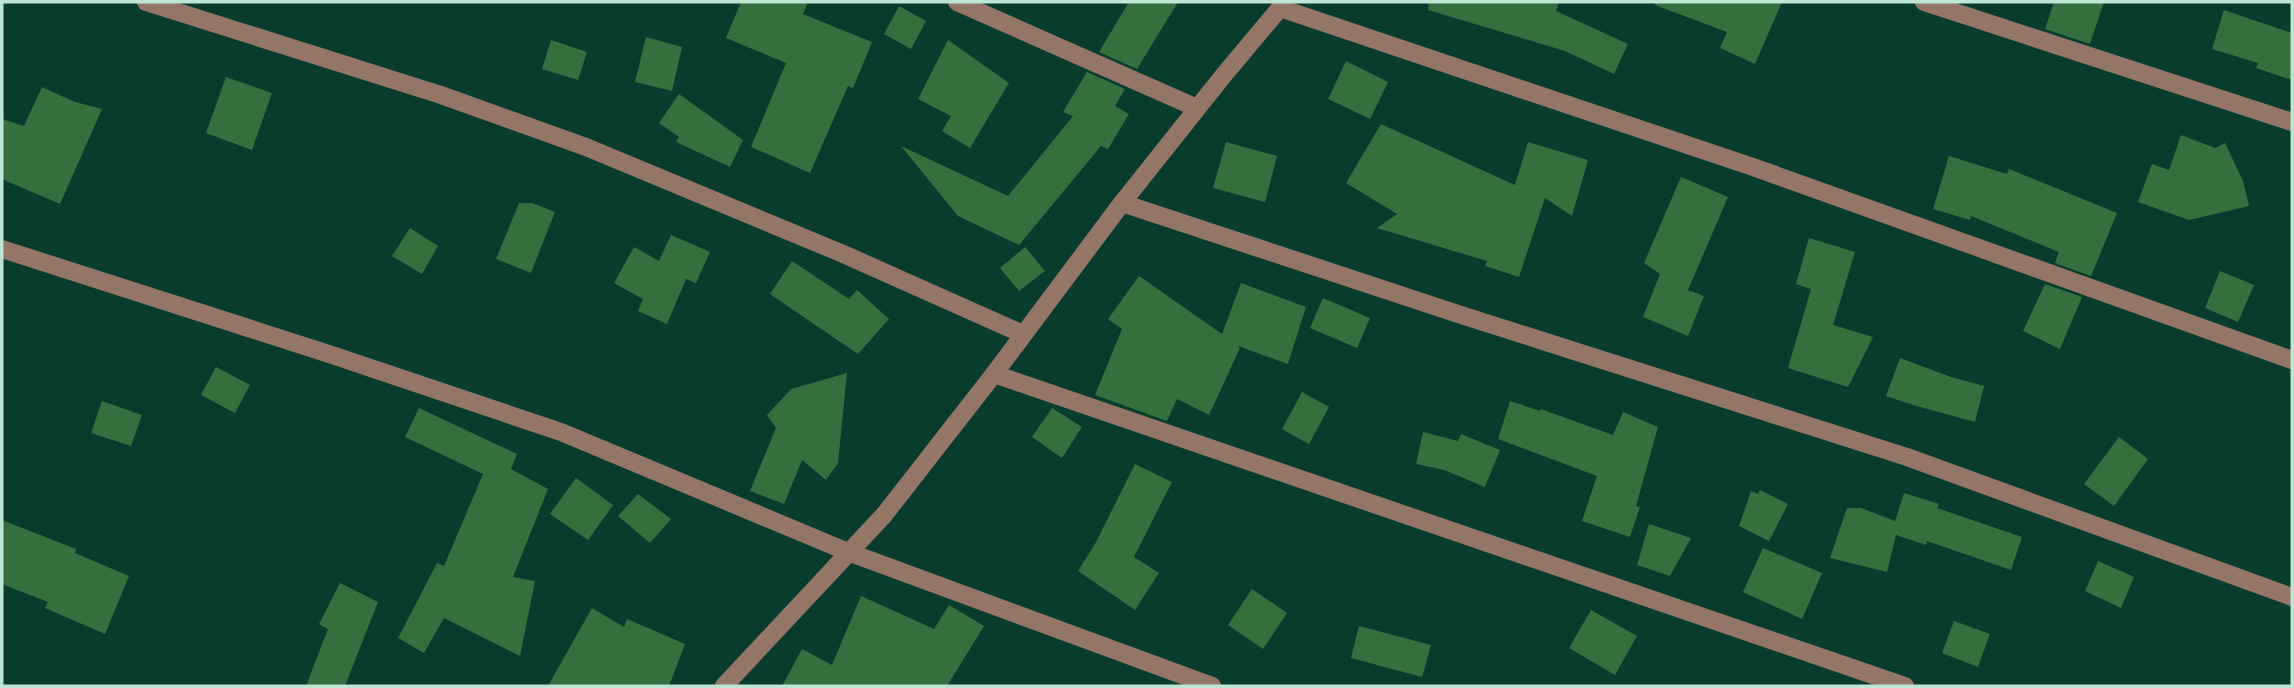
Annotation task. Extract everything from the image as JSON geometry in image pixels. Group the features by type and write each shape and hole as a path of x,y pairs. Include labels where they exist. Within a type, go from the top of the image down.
{"street":[{"path":"146,2 441,95 586,147 841,253 1023,334"},
{"path":"957,2 1197,108"},
{"path":"1924,2 2292,122"},
{"path":"724,686 884,514 994,374 1122,203 1283,5 1754,167 2292,360"},
{"path":"1122,203 1907,457 2292,597"},
{"path":"2,249 330,354 561,432 848,552 1212,686"},
{"path":"994,374 1905,686"}],"building":[{"path":"741,2 808,2 803,14 872,42 853,88 848,86 810,173 751,147 786,63 726,38"},
{"path":"1129,2 1178,2 1137,69 1099,52"},
{"path":"1429,2 1559,2 1556,11 1628,44 1614,74 1565,51 1428,10"},
{"path":"1656,2 1782,2 1755,64 1720,48 1727,32 1655,5"},
{"path":"2054,2 2104,2 2090,44 2045,29"},
{"path":"899,6 926,21 911,49 884,34"},
{"path":"2224,10 2292,33 2292,80 2256,68 2258,63 2212,49"},
{"path":"646,37 682,47 672,91 635,82"},
{"path":"551,40 587,52 578,80 542,69"},
{"path":"948,40 1009,83 970,148 942,131 951,116 918,99"},
{"path":"1346,61 1388,82 1370,119 1328,99"},
{"path":"1087,72 1125,89 1115,106 1129,114 1108,149 1101,146 1019,245 958,216 901,146 1008,196 1073,116 1063,112"},
{"path":"226,77 272,93 252,150 206,133"},
{"path":"42,87 75,102 102,109 60,204 2,179 2,119 24,126"},
{"path":"679,94 743,140 730,167 676,142 679,137 659,123"},
{"path":"1381,124 1515,185 1528,142 1588,160 1572,216 1545,198 1519,277 1485,266 1487,261 1377,228 1397,214 1346,183"},
{"path":"2181,135 2215,148 2225,143 2243,181 2249,206 2189,220 2138,202 2152,164 2169,170"},
{"path":"1226,142 1277,156 1265,202 1213,188"},
{"path":"1949,156 2007,174 2009,169 2117,213 2091,276 2055,263 2059,252 1971,216 1970,220 1933,209"},
{"path":"1681,177 1728,197 1688,290 1704,296 1688,336 1643,317 1660,274 1644,263"},
{"path":"519,203 532,203 555,212 531,273 496,259"},
{"path":"410,228 438,246 422,274 392,256"},
{"path":"671,235 710,252 696,283 686,279 667,324 638,311 643,299 614,283 634,247 659,261"},
{"path":"1809,238 1855,252 1833,325 1873,337 1848,387 1788,368 1811,289 1796,284"},
{"path":"1025,247 1045,271 1019,291 1000,268"},
{"path":"792,261 849,299 857,290 889,319 858,354 770,294"},
{"path":"2220,271 2254,285 2238,322 2205,308"},
{"path":"1139,276 1222,334 1241,283 1306,307 1288,364 1238,346 1240,348 1209,415 1177,399 1167,421 1095,395 1122,329 1108,319"},
{"path":"2045,284 2082,297 2060,349 2023,331"},
{"path":"1323,298 1370,318 1357,348 1310,328"},
{"path":"1900,358 1984,386 1975,422 1886,396"},
{"path":"216,367 250,385 235,413 201,395"},
{"path":"847,373 838,463 826,480 802,460 784,504 750,491 776,428 767,415 791,389"},
{"path":"1302,392 1329,407 1309,444 1282,429"},
{"path":"102,401 142,415 131,446 91,433"},
{"path":"1510,401 1540,411 1541,409 1613,435 1623,412 1658,427 1636,506 1640,507 1630,537 1582,521 1597,476 1498,439"},
{"path":"419,408 517,454 511,469 548,489 513,577 535,581 520,656 444,618 424,653 398,638 437,563 444,566 483,474 405,437"},
{"path":"1052,408 1082,427 1062,458 1032,437"},
{"path":"1423,432 1458,441 1461,434 1500,450 1485,487 1444,470 1416,464"},
{"path":"2119,437 2148,459 2114,506 2084,484"},
{"path":"1135,464 1172,482 1134,557 1159,573 1135,610 1078,571 1095,544"},
{"path":"576,478 613,505 588,540 550,514"},
{"path":"1760,490 1788,504 1769,541 1739,526 1751,491 1758,494"},
{"path":"1904,493 1939,504 1937,508 2022,537 2011,570 1927,541 1926,545 1896,535 1887,572 1830,558 1847,508 1861,508 1895,521"},
{"path":"638,494 671,519 650,543 618,516"},
{"path":"2,520 76,549 75,553 129,576 105,634 45,608 48,602 2,584"},
{"path":"1649,524 1691,538 1670,576 1637,565"},
{"path":"1763,548 1822,573 1802,619 1743,592"},
{"path":"2098,561 2134,577 2121,608 2085,591"},
{"path":"340,583 378,602 345,686 306,686 328,629 319,624"},
{"path":"1252,589 1287,613 1263,649 1228,625"},
{"path":"861,596 934,629 949,605 984,626 947,686 782,686 802,649 832,665"},
{"path":"592,608 624,627 627,619 685,644 669,686 548,686"},
{"path":"1591,610 1637,636 1615,675 1569,648"},
{"path":"1954,621 1990,634 1978,667 1942,653"},
{"path":"1359,626 1431,645 1422,677 1351,658"}]}
